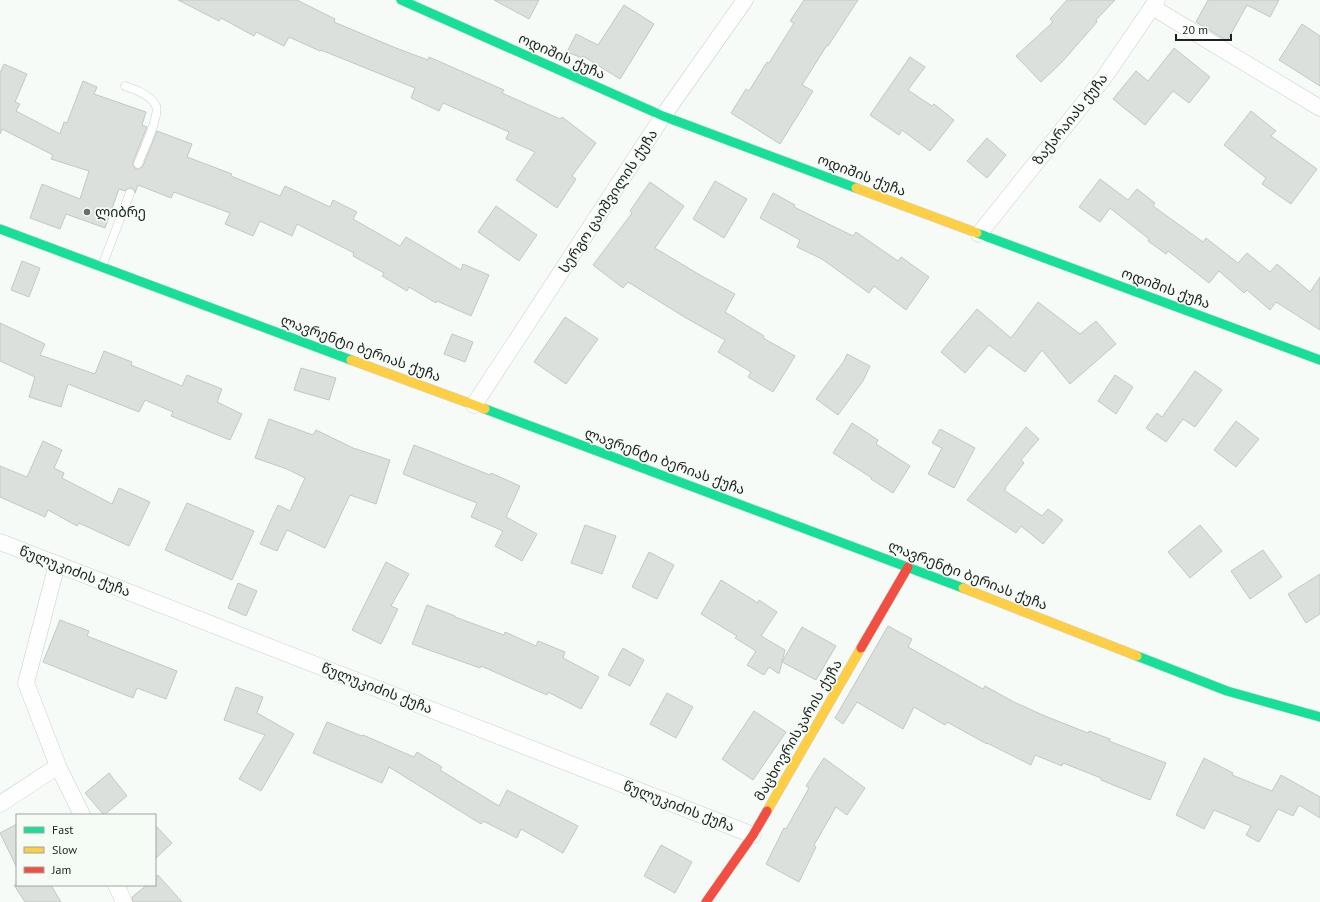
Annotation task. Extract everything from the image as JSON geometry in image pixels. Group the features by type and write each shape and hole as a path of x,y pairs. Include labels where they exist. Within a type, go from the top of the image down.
{"main road":[{"name":"ოდიშის ქუჩა","path":"401,0 663,116 1320,360"},
{"name":"ლავრენტი ბერიას ქუჩა","path":"0,229 908,567 1227,691 1320,717"},
{"name":"მაცხოვრისკარის ქუჩა","path":"706,902 754,835 908,567"}],"street":[{"name":"სერგო ცაიშვილის ქუჩა","path":"474,405 663,116 745,0"},
{"path":"1154,4 1320,108"},
{"name":"ზაქარაიას ქუჩა","path":"979,234 1103,79 1154,4"},
{"name":"წულუკიძის ქუჩა","path":"0,542 754,835"},
{"path":"56,564 26,683 58,766 82,814"},
{"path":"0,804 58,766"},
{"path":"116,886 124,902"}],"lane":[{"path":"126,86 147,96 156,106 157,116 138,164"},
{"path":"102,267 130,193"}],"building":[{"path":"178,0 297,0 335,19 334,22 428,60 429,57 504,90 502,93 560,119 562,117 596,143 572,176 576,179 557,208 516,180 535,152 506,139 509,132 443,103 439,111 411,98 415,88 321,50 320,51 289,37 284,46 256,32 254,36 221,18 219,21"},
{"path":"494,0 539,0 529,19"},
{"path":"804,0 858,0 802,85 813,91 780,144 731,113 746,89 749,91 767,62 769,63 794,23 790,21"},
{"path":"1067,0 1115,0 1096,20 1097,22 1062,62 1041,82 1016,56 1053,22 1050,19"},
{"path":"1208,0 1279,0 1270,17 1247,5 1227,41 1196,22"},
{"path":"624,5 654,24 620,79 583,56 582,58 567,52 576,34 598,45"},
{"path":"1302,24 1320,36 1320,86 1279,60"},
{"path":"1174,48 1210,77 1189,103 1173,91 1145,125 1113,99 1136,71 1148,81"},
{"path":"910,57 925,67 908,90 932,106 934,104 954,120 930,151 902,130 899,135 870,115"},
{"path":"4,64 27,74 15,102 20,104 16,111 60,134 64,122 67,123 83,81 97,87 94,94 146,112 142,125 147,127 133,162 136,169 143,166 157,131 192,144 187,157 232,174 231,176 280,196 285,186 330,207 333,200 357,212 353,219 400,246 406,237 461,270 463,264 489,275 471,316 437,301 436,303 409,287 407,291 382,276 384,273 353,256 354,253 297,224 292,236 260,221 253,236 225,224 230,213 174,192 171,198 138,185 135,193 132,188 125,191 119,189 105,228 66,214 60,229 30,218 42,184 80,199 89,171 51,159 53,155 2,129 0,134 0,73"},
{"path":"1251,111 1276,131 1271,136 1317,169 1291,204 1262,184 1266,178 1224,145"},
{"path":"987,138 1006,155 987,178 967,161"},
{"path":"1100,179 1128,200 1137,189 1155,203 1153,206 1203,242 1206,238 1238,263 1247,253 1270,272 1277,264 1310,292 1320,277 1320,330 1276,302 1270,310 1247,290 1244,293 1219,271 1209,283 1168,251 1166,254 1148,241 1149,239 1110,208 1100,222 1079,207"},
{"path":"715,181 747,199 724,238 693,219"},
{"path":"650,182 684,206 655,248 735,294 725,312 764,336 763,338 795,356 773,392 748,377 751,372 718,352 725,340 628,282 623,288 593,265 632,213 630,211"},
{"path":"773,193 795,205 794,207 853,236 856,232 898,261 901,257 929,277 906,310 874,286 869,293 822,259 797,247 800,240 760,218"},
{"path":"496,206 537,235 519,261 478,232"},
{"path":"22,261 40,268 29,297 11,290"},
{"path":"1038,302 1080,334 1096,321 1116,344 1070,384 1042,350 1025,372 989,345 965,373 941,352 977,309 1011,338"},
{"path":"565,317 598,339 566,384 534,362"},
{"path":"0,323 45,344 40,355 95,374 104,351 132,362 131,365 182,386 187,375 222,389 217,402 242,414 230,440 171,416 173,412 145,400 139,412 68,384 61,407 29,397 35,377 0,361"},
{"path":"452,334 473,342 465,362 444,354"},
{"path":"847,354 870,366 863,381 838,415 816,399 844,361"},
{"path":"301,368 336,378 329,400 294,390"},
{"path":"1195,371 1222,390 1195,427 1183,419 1166,442 1146,428 1157,413 1162,417"},
{"path":"1115,375 1133,387 1116,414 1098,401"},
{"path":"269,419 313,435 316,430 353,448 390,460 376,504 350,495 325,548 287,530 277,551 260,544 278,505 290,511 305,478 287,469 255,458"},
{"path":"1236,421 1259,439 1236,467 1214,450"},
{"path":"852,423 878,440 876,444 910,466 893,493 833,453"},
{"path":"1026,427 1039,439 1021,460 1024,463 1004,490 1042,516 1048,509 1063,520 1043,544 1021,526 1016,533 967,500"},
{"path":"940,429 975,448 954,488 928,474 942,448 932,443"},
{"path":"43,441 62,450 54,468 64,473 62,478 112,504 119,488 150,502 129,546 79,523 77,526 48,510 45,517 0,497 0,466 27,477"},
{"path":"414,445 490,475 491,473 520,486 506,517 537,534 522,561 495,546 503,531 471,517 477,503 403,474"},
{"path":"187,503 254,531 232,580 165,550"},
{"path":"585,525 616,536 602,574 571,563"},
{"path":"1200,525 1222,551 1190,578 1168,552"},
{"path":"1263,550 1282,577 1250,599 1231,571"},
{"path":"649,552 674,565 657,599 632,587"},
{"path":"386,562 409,574 391,606 398,609 381,644 352,630"},
{"path":"1320,574 1320,614 1306,623 1288,594"},
{"path":"721,580 758,603 759,600 777,612 761,636 785,650 779,674 769,667 764,675 747,665 756,651 735,638 737,636 701,614"},
{"path":"238,583 257,591 246,616 228,608"},
{"path":"427,605 504,635 505,632 536,646 538,641 565,652 563,658 599,677 581,709 548,692 547,695 481,666 480,668 412,644"},
{"path":"60,620 89,631 87,636 177,671 166,699 137,688 133,698 43,662"},
{"path":"888,626 912,639 908,647 983,689 985,686 1014,702 1045,716 1088,733 1089,731 1110,739 1109,741 1166,763 1150,800 1063,763 1062,766 1035,755 1031,765 987,744 947,722 945,725 914,707 903,729 857,702 843,724 835,718"},
{"path":"802,627 836,646 816,680 782,662"},
{"path":"623,648 644,660 630,686 608,675"},
{"path":"236,687 263,697 257,713 294,734 261,791 239,779 265,735 224,720"},
{"path":"667,693 693,707 676,738 650,724"},
{"path":"754,711 786,732 753,780 722,759"},
{"path":"327,722 362,736 363,735 414,757 417,752 442,767 440,770 499,806 507,790 578,826 563,853 521,829 517,838 483,821 481,824 389,767 382,783 313,753"},
{"path":"824,758 865,788 847,815 836,807 814,845 816,847 799,882 766,864 784,828 786,829 809,788 806,786"},
{"path":"1204,758 1233,773 1232,775 1272,791 1281,775 1320,797 1320,818 1299,805 1293,816 1278,809 1259,842 1246,835 1251,826 1214,810 1204,829 1176,815"},
{"path":"109,773 127,796 105,814 103,814 85,793"},
{"path":"16,825 16,866 0,833"},
{"path":"156,826 172,843 156,858"},
{"path":"661,845 692,862 675,893 644,876"},
{"path":"158,875 182,902 133,902 132,897 146,886 156,886 156,877"},
{"path":"14,885 52,886 61,902 25,902"}],"traffic: fast":[{"path":"401,0 663,116 856,188"},
{"path":"0,229 351,360"},
{"path":"977,233 1320,360"},
{"path":"485,409 963,588"},
{"path":"1137,656 1227,691 1320,717"}],"traffic: slow":[{"path":"856,188 977,233"},
{"path":"351,360 485,409"},
{"path":"963,588 1137,656"},
{"path":"767,811 861,648"}],"traffic: jam":[{"path":"861,648 908,567"},
{"path":"706,902 753,835 767,811"}],"place":[{"name":"ლიბრე","path":"87,212"}]}
